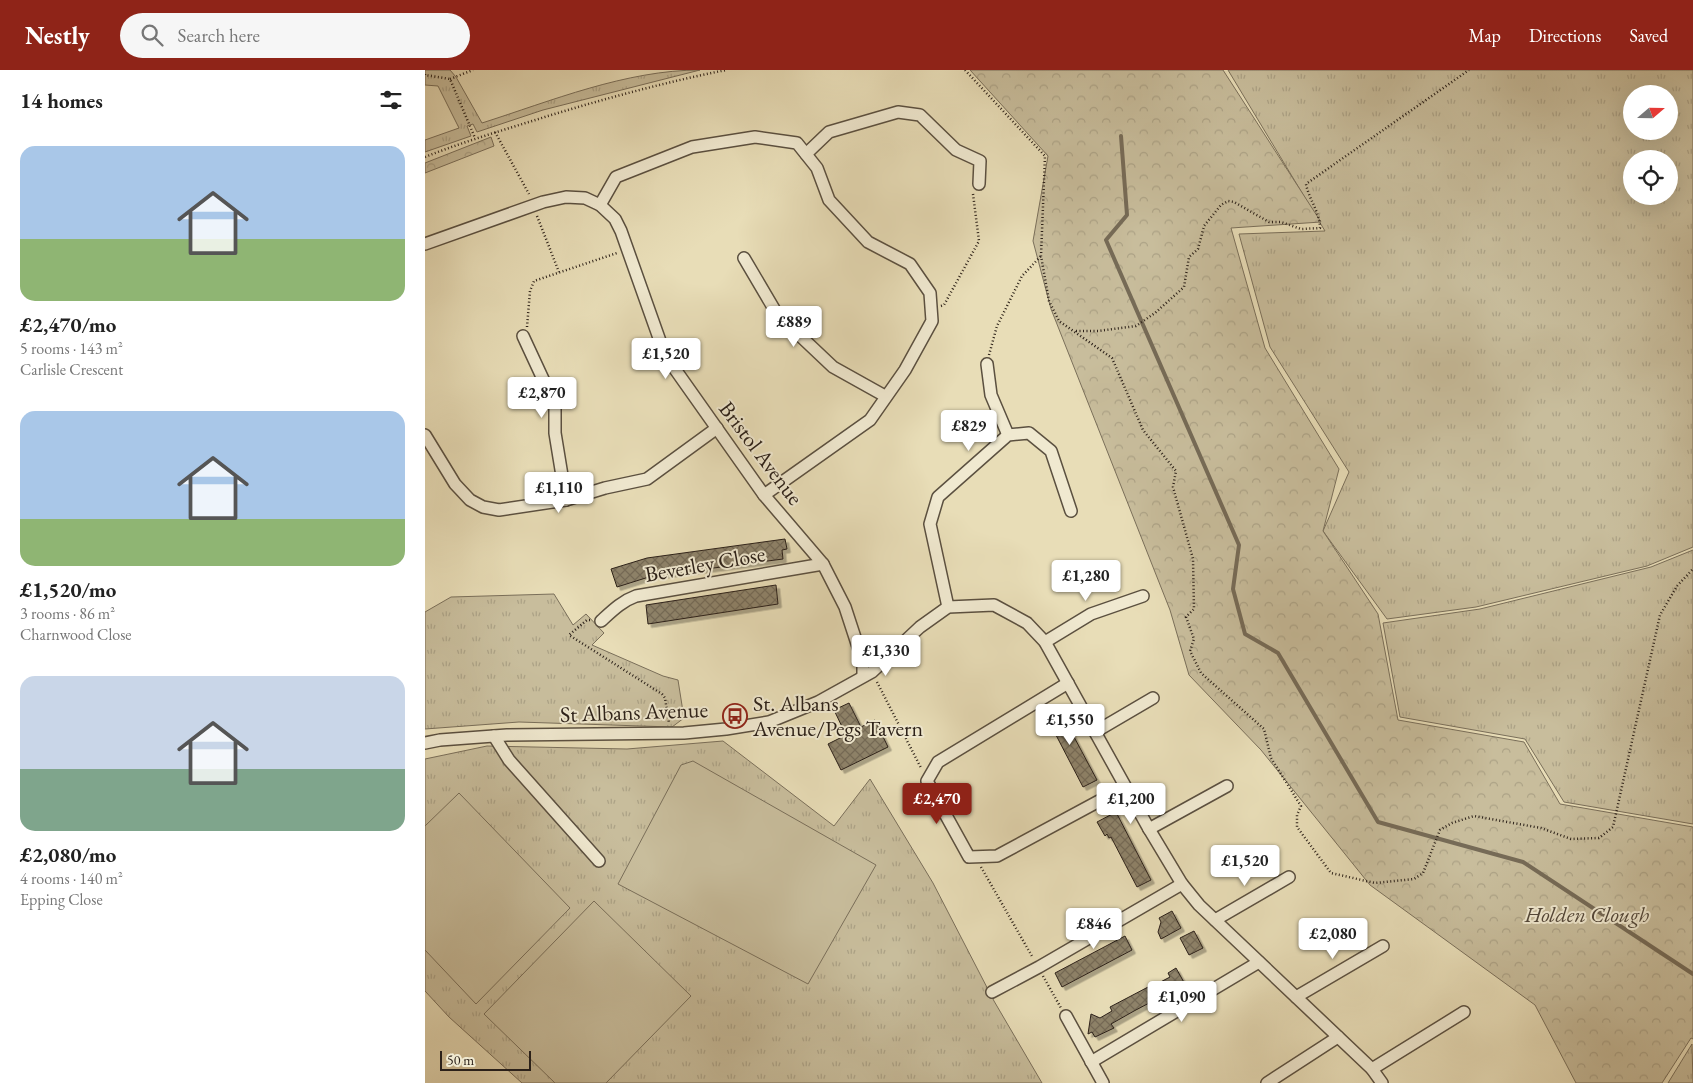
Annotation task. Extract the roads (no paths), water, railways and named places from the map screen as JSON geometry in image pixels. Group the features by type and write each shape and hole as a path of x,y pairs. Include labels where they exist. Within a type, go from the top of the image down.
{"street":[{"path":"806,154 829,132 898,112 920,115 956,150 980,161 979,184"},
{"path":"600,205 616,177 692,147 755,136 797,143 817,168 829,200 867,242 910,264 930,293 932,321 905,370 870,420 764,495"},
{"name":"Bristol Avenue","path":"425,244 534,205 566,196 585,198 600,205 615,219 628,249 665,355 764,495 823,564 848,616 867,674"},
{"path":"744,258 777,314 833,367 885,396"},
{"path":"523,336 555,405 555,433 566,500"},
{"path":"987,364 991,395 1008,435"},
{"path":"425,435 455,484 470,500 483,507 499,510 566,500 605,488 647,479 717,428"},
{"path":"1071,511 1051,451 1029,433 1008,435 937,497 930,524 948,606 994,605 1027,623 1045,642 1149,829 1183,884 1199,905 1297,997 1383,1083"},
{"name":"Beverley Close","path":"601,622 616,606 636,596 823,564"},
{"path":"1045,642 1091,614 1143,596"},
{"name":"St Albans Avenue","path":"425,743 493,736 671,734 726,729 769,722 818,702 867,674 920,627 948,606"},
{"path":"1068,683 938,762 927,781 969,857 997,856 1125,787"},
{"path":"1095,732 1153,698"},
{"path":"493,736 509,760 599,860"},
{"path":"1149,829 1227,786"},
{"path":"1215,920 1289,877"},
{"path":"992,992 1183,884"},
{"path":"1297,997 1383,946"},
{"path":"1091,1062 1259,962"},
{"path":"1372,1070 1464,1012"},
{"path":"1066,1016 1103,1083"},
{"path":"1267,1083 1338,1037"}],"waterway":[{"path":"1121,136 1127,215 1106,240 1239,545 1233,589 1245,634 1278,653 1378,822 1523,862 1693,974"}],"place":[{"name":"St. Albans Avenue/Pegs Tavern","path":"735,716"}],"park label":[{"name":"Holden Clough","path":"1587,914"}]}
